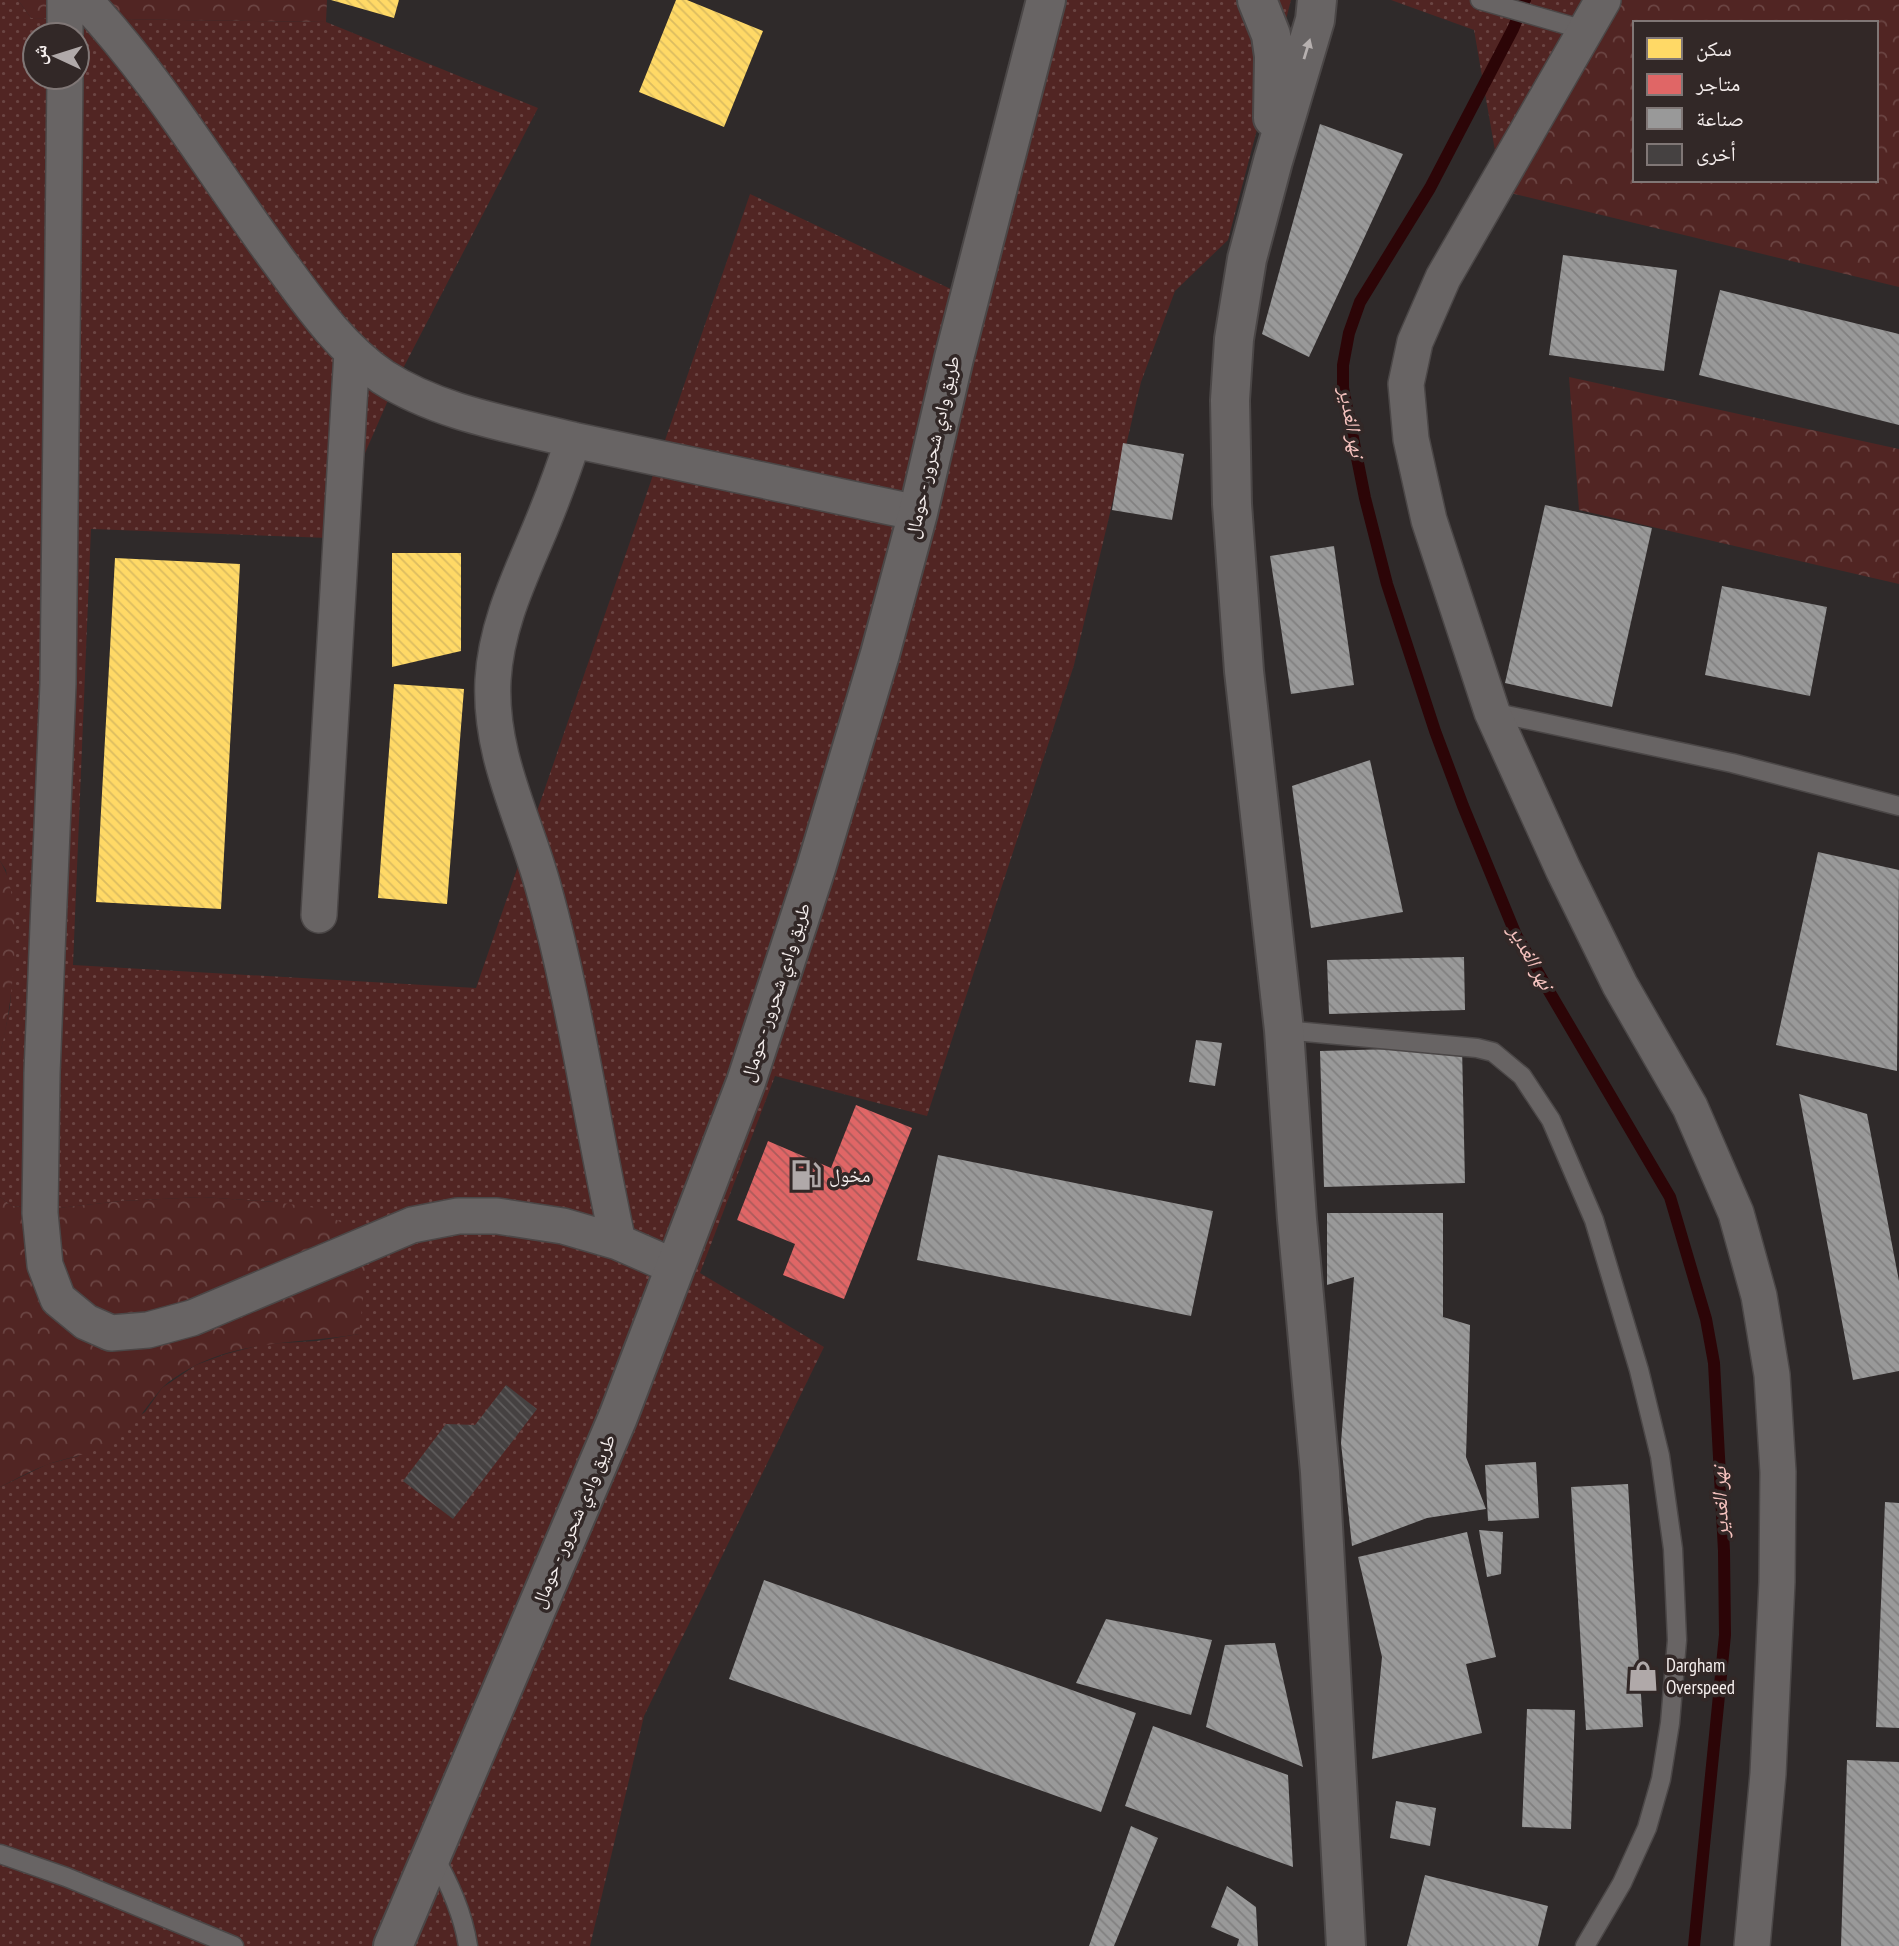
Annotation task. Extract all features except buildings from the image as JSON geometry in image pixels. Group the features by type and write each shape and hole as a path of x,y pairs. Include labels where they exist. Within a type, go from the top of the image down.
{"street":[{"path":"65,0 65,21"},
{"path":"84,0 115,33 165,98 311,305 352,352 384,377 445,407 573,440 918,513"},
{"name":"طريق وادي شحرور - حومال","path":"393,1946 618,1417 746,1082 816,868 880,654 918,513 954,358 1046,0"},
{"path":"1257,0 1271,35 1274,56 1273,161"},
{"path":"1317,0 1315,20 1247,259 1234,339 1230,400 1232,504 1244,671 1284,1030 1297,1219 1320,1472 1346,1946"},
{"path":"1603,0 1588,31 1482,206 1443,278 1415,342 1406,384 1410,439 1429,520 1492,712 1563,869 1620,985 1690,1107 1736,1213 1759,1296 1772,1375 1778,1472 1777,1569 1768,1774 1752,1946"},
{"path":"65,91 58,684 42,1073 40,1213 45,1265 58,1299 86,1322 111,1333 148,1330 192,1318 412,1225 458,1216 497,1216 563,1226 618,1242 675,1267"},
{"path":"319,915 352,352"},
{"path":"573,440 498,637 493,681 495,725 511,796 543,887 566,978 618,1242"}],"lane":[{"path":"1480,0 1588,31"},
{"path":"1492,712 1732,763 1899,806"},
{"path":"1284,1030 1477,1048 1493,1052 1522,1076 1551,1120 1594,1220 1639,1370 1660,1456 1673,1549 1677,1640 1670,1723 1661,1779 1647,1828 1622,1883 1585,1946"},
{"path":"0,1854 66,1877 233,1946"},
{"path":"433,1854 453,1893 468,1946"}],"green space":[{"path":"0,0 18,0 31,18 326,22 538,108 396,382 328,538 91,529 73,965 476,988 750,194 955,291 1057,0 1291,0 1228,240 1175,291 1141,382 1074,665 927,1116 775,1076 700,1273 824,1347 644,1716 590,1946 0,1946 0,1487 48,1464 78,1456 145,1412 162,1388 196,1365 265,1344 317,1341 359,1334 275,1202 202,1197 121,1201 50,1209 12,1206 0,1197 0,1054 10,1007 14,939 6,870 0,861"},
{"path":"18,0 327,0 326,22 31,18"},
{"path":"1391,0 1588,0 1502,191 1474,30"},
{"path":"1588,0 1899,0 1899,287 1502,191"},
{"path":"1569,377 1899,449 1899,584 1579,510"},
{"path":"0,861 13,901 15,928 9,1011 0,1054"},
{"path":"0,1197 12,1206 49,1209 121,1201 202,1197 316,1208 354,1230 367,1264 359,1334 255,1347 215,1357 196,1365 168,1382 131,1427 111,1443 94,1451 43,1466 0,1487"}],"waterway":[{"name":"نهر الغدير","path":"1525,0 1513,29 1430,188 1360,302 1349,333 1343,365 1343,388 1365,498 1387,584 1435,731 1463,806 1516,935 1670,1197 1706,1319 1714,1363 1724,1551 1725,1635 1694,1946"}],"place":[{"name":"مخول","path":"806,1175"},
{"name":"Dargham Overspeed","path":"1643,1676"}]}
